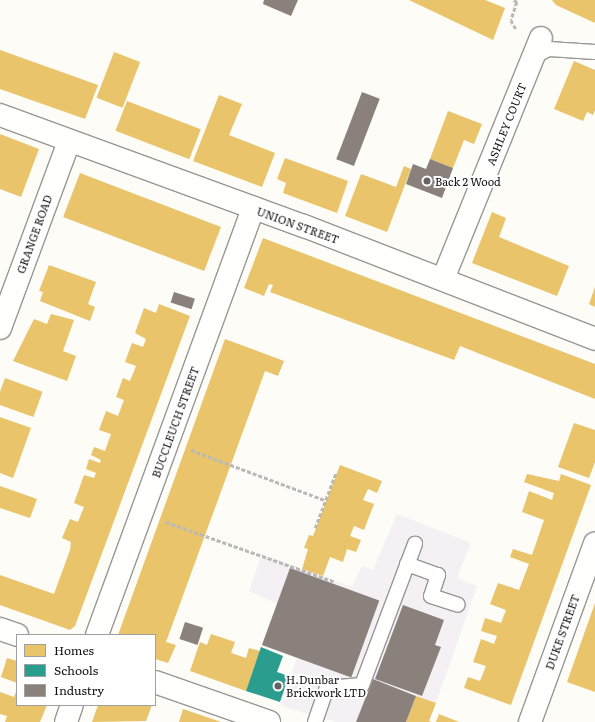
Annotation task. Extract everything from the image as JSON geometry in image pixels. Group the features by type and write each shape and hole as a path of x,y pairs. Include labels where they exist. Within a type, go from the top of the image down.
{"street":[{"name":"ASHLEY COURT","path":"443,279 537,48"},
{"name":"UNION STREET","path":"0,115 443,279 595,339"},
{"name":"GRANGE ROAD","path":"0,328 69,140"},
{"name":"BUCCLEUCH STREET","path":"97,634 253,208"},
{"name":"DUKE STREET","path":"530,722 594,550"},
{"path":"0,629 16,634"},
{"path":"156,682 269,722"},
{"path":"66,722 72,706"}],"lane":[{"name":"ASHLEY COURT","path":"537,48 595,52"},
{"path":"315,722 327,688 362,685 415,544"},
{"path":"407,564 438,575 430,596 458,605"}],"path":[{"path":"168,442 325,500"},
{"path":"315,528 336,472"},
{"path":"142,513 335,582"}],"shaded area":[{"path":"397,514 471,543 457,578 477,586 436,703 416,696 406,722 336,722 281,706 297,658 262,645 277,604 249,591 262,554 352,587 362,566 373,570"}],"building: Homes":[{"path":"409,0 485,0 505,8 493,40"},
{"path":"552,0 595,0 595,23 556,5"},
{"path":"0,50 98,85 85,119 0,89"},
{"path":"114,52 140,62 123,108 96,98"},
{"path":"574,61 595,70 595,110 593,115 587,112 583,121 554,109"},
{"path":"219,95 242,104 229,135 275,153 262,187 193,161"},
{"path":"127,101 201,129 189,159 116,131"},
{"path":"448,111 482,124 474,144 464,140 453,168 430,159"},
{"path":"0,134 39,149 21,197 0,189"},
{"path":"285,158 348,181 337,213 283,193 286,183 277,179"},
{"path":"404,166 411,169 387,232 345,216 361,174 396,187"},
{"path":"80,173 221,227 204,271 63,217"},
{"path":"492,212 506,218 499,237 569,266 557,296 472,263"},
{"path":"263,238 595,364 595,399 460,346 454,360 270,292 273,285 269,284 264,296 244,288"},
{"path":"49,265 96,282 88,304 95,307 90,321 40,301 43,292 39,291"},
{"path":"595,287 595,307 589,304"},
{"path":"159,304 190,316 75,626 70,630 0,605 0,575 54,594 70,550 71,542 62,538 70,519 78,522 84,507 74,503 84,475 94,478 96,473 86,469 89,459 100,463 101,460 91,455 94,447 105,451 111,434 99,430 106,411 118,416 124,400 116,397 123,378 130,381 136,366 125,362 132,343 143,347 146,339 135,333 144,308 156,313"},
{"path":"51,314 74,320 63,351 76,356 67,381 13,361 34,319 47,324"},
{"path":"225,339 284,361 278,376 265,371 166,642 176,645 168,663 156,659 156,634 118,634"},
{"path":"5,378 43,392 33,417 0,405 0,392"},
{"path":"0,417 31,428 13,478 0,473"},
{"path":"574,423 595,430 595,462 589,478 558,467"},
{"path":"340,465 382,481 377,493 368,489 363,500 374,504 364,530 354,526 350,536 361,540 356,552 347,549 343,562 330,557 323,576 302,569 308,549 304,548 309,535 313,536"},
{"path":"527,474 559,481 561,474 591,485 511,705 464,688 468,677 480,681 486,666 473,662 481,639 494,644 497,636 481,631 485,618 501,623 506,610 490,604 498,583 519,590 529,564 510,557 513,549 532,555 544,520 522,512 529,491 552,500 554,493 524,482"},
{"path":"0,486 37,499 30,518 0,508"},
{"path":"595,603 595,692 567,682"},
{"path":"211,634 235,642 231,653 246,658 249,648 260,651 246,691 190,671 200,642 207,645"},
{"path":"7,658 16,661 16,683 1,677"},
{"path":"0,692 14,697 16,692 16,706 47,706 40,722 5,722 7,716 0,714"},
{"path":"416,696 436,703 429,721 432,722 406,722"},
{"path":"98,706 152,706 146,721 92,722"},
{"path":"183,709 221,722 179,722"},
{"path":"439,714 459,722 436,722"}],"building: Schools":[{"path":"261,647 283,656 277,672 289,676 280,702 246,691"}],"building: Industry":[{"path":"264,0 298,0 291,16 263,4"},
{"path":"362,92 380,99 354,166 336,159"},
{"name":"Back 2 Wood","path":"430,159 453,168 442,198 406,184 413,164 426,169"},
{"path":"174,292 195,299 192,309 171,302"},
{"path":"290,568 379,600 351,678 262,645"},
{"path":"403,605 444,620 435,645 441,647 422,696 375,679"},
{"path":"185,622 203,628 198,645 179,639"},
{"path":"373,679 416,696 406,722 356,722"}],"place":[{"name":"Back 2 Wood","path":"427,181"},
{"name":"H.Dunbar Brickwork LTD","path":"278,686"}]}
